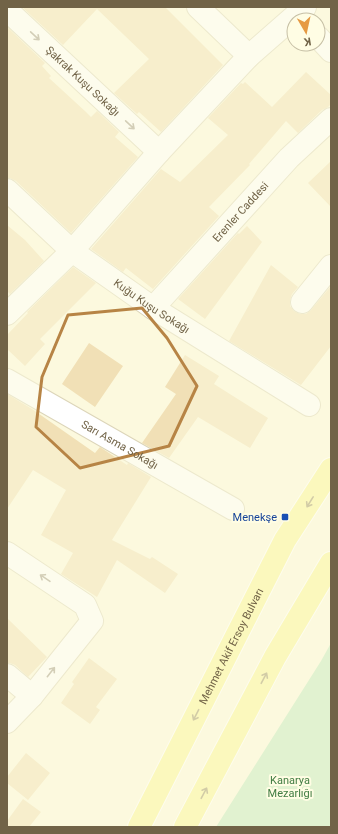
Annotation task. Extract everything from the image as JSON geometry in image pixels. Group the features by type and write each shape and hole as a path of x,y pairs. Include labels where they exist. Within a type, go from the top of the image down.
{"main road":[{"name":"Mehmet Akif Ersoy Bulvarı","path":"139,827 285,540 331,469"},
{"path":"185,827 275,657 331,563"}],"street":[{"path":"198,7 249,56"},
{"name":"Şakrak Kuşu Sokağı","path":"7,10 158,152"},
{"path":"7,314 72,251 158,152 249,56 286,26"},
{"name":"Erenler Caddesi","path":"153,308 290,158 331,119"},
{"name":"Kuğu Kuşu Sokağı","path":"7,190 72,251 153,308 309,405"},
{"path":"302,302 331,266"},
{"name":"Sarı Asma Sokağı","path":"7,380 233,509"},
{"path":"7,553 85,605 92,620 32,696 7,722"},
{"path":"7,675 32,696"}],"highlighted area":[{"path":"142,308 167,338 197,386 169,446 80,468 36,427 42,377 68,315"}],"green space":[{"name":"Kanarya Mezarlığı","path":"331,643 331,827 216,827 321,661"}],"building":[{"path":"22,7 165,7 223,65 161,132 139,112 137,114 114,93 149,59 97,9 63,45"},
{"path":"7,27 45,63 42,66 51,76 49,78 91,117 97,111 119,132 115,137 138,157 71,233 16,181 7,178"},
{"path":"306,72 331,95 331,104 322,110 298,133 286,121 249,164 250,165 209,207 219,216 153,289 126,268 123,272 91,249 161,169 180,182 228,135 208,118 241,83 243,84 245,82 272,107"},
{"path":"331,161 331,207 308,183"},
{"path":"7,225 25,240 44,261 10,294 7,291"},
{"path":"247,226 262,242 205,319 178,299 238,233 239,234"},
{"path":"271,265 298,287 292,294 290,306 294,311 300,314 306,314 311,310 331,286 331,346 301,385 229,341"},
{"path":"73,267 96,283 40,339 45,344 25,366 7,349 7,335 28,313 27,312"},
{"path":"89,343 123,366 95,407 62,384"},
{"path":"185,355 219,376 214,384 268,418 250,448 198,417 169,458 142,443 176,394 165,387"},
{"path":"7,394 32,409 95,453 100,447 127,465 128,463 151,477 112,540 150,559 152,557 178,574 165,593 117,560 97,597 61,574 73,553 41,535 66,490 33,470 7,509"},
{"path":"7,618 47,657 28,677 15,665 7,663"},
{"path":"89,658 117,679 96,707 100,710 90,724 61,703 74,684 72,682"},
{"path":"26,753 50,773 28,800 7,783 7,777"},
{"path":"23,799 41,812 29,827 7,827 7,821"}],"place":[{"name":"Menekşe","path":"285,517"}]}
